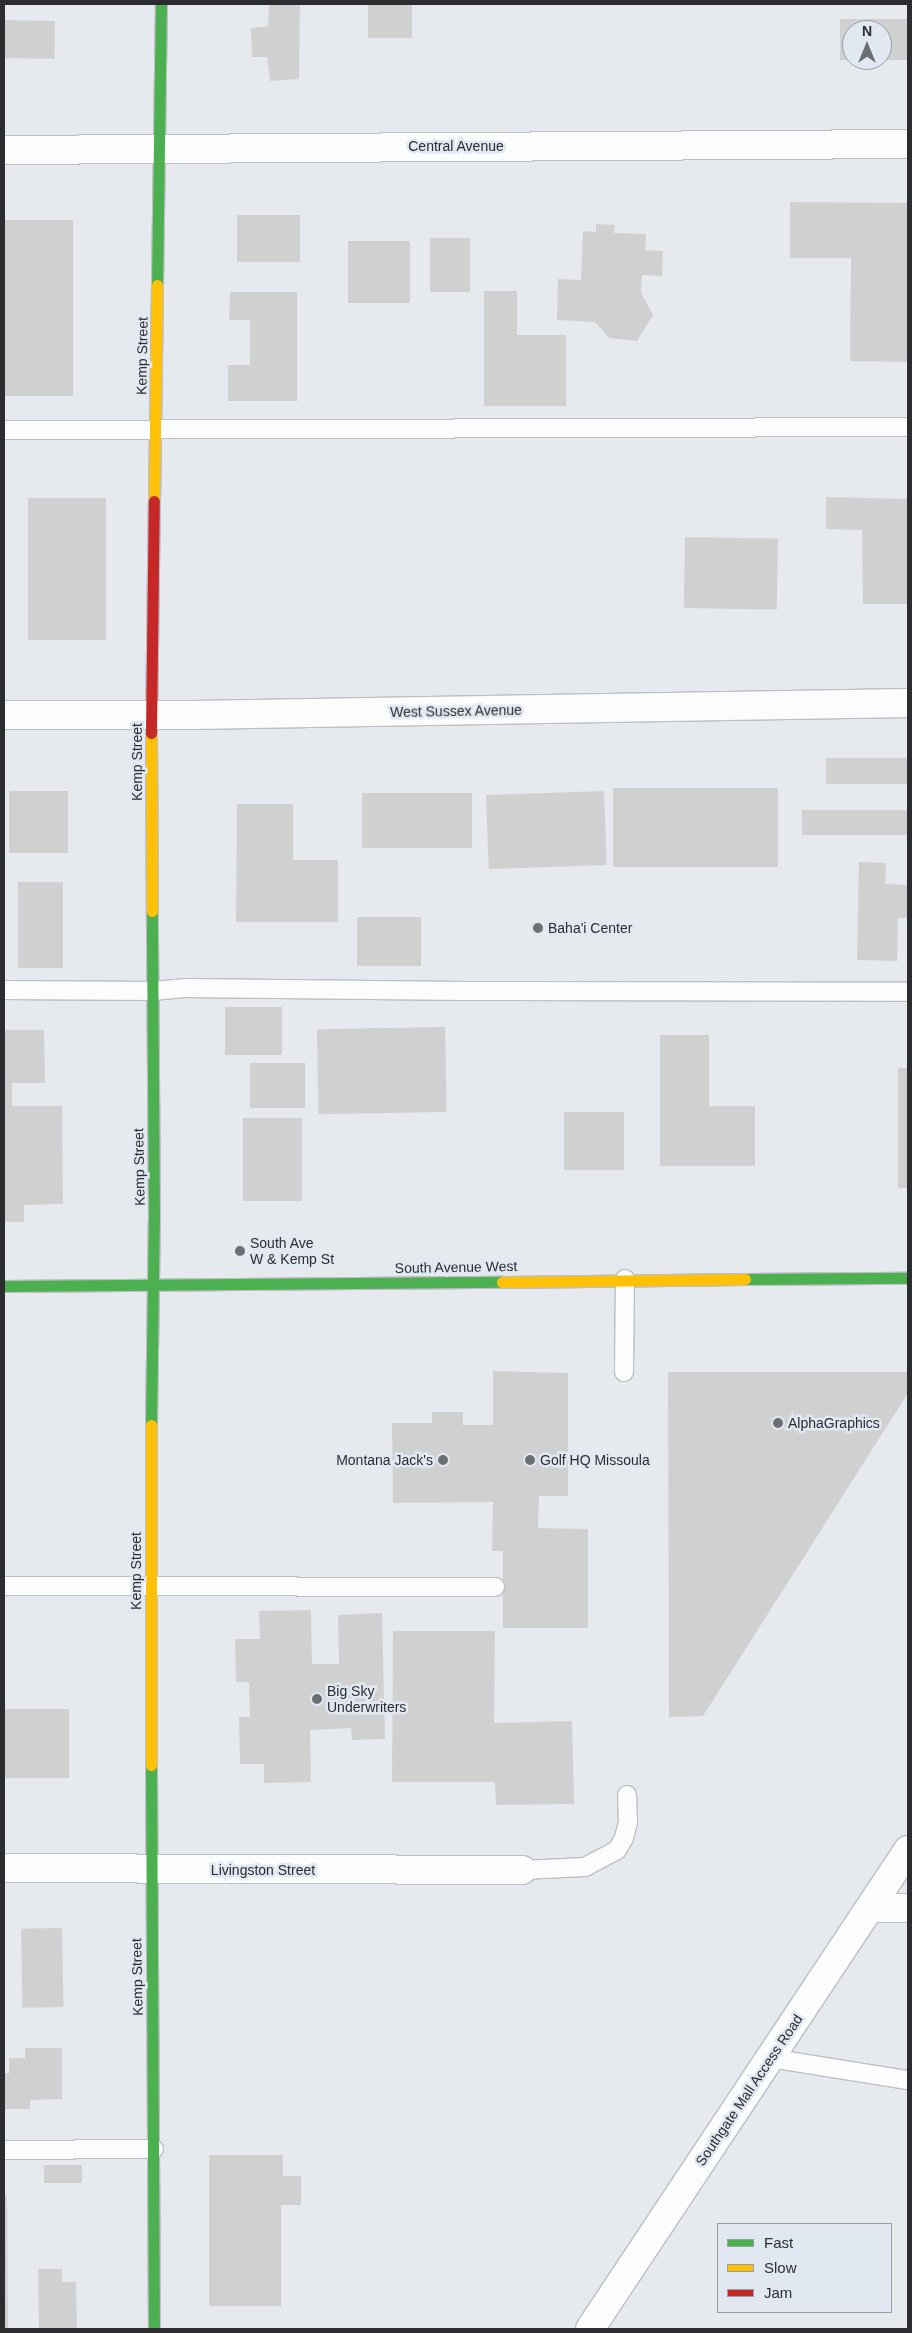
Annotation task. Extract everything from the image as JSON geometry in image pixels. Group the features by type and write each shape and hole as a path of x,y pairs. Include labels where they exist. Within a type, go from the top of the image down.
{"street":[{"name":"Kemp Street","path":"154,2329 151,1869 152,1286 154,1210 152,714 161,4"},
{"name":"Central Avenue","path":"4,150 160,147 908,144"},
{"name":"West Sussex Avenue","path":"4,715 908,703"},
{"name":"South Avenue West","path":"4,1286 152,1286 625,1279 775,1281 908,1278"},
{"name":"Southgate Mall Access Road","path":"590,2329 908,1850"},
{"name":"Livingston Street","path":"4,1868 522,1870"},
{"path":"870,1908 908,1908"}],"lane":[{"path":"4,430 908,427"},
{"path":"4,990 152,990 185,988 908,992"},
{"path":"624,1372 625,1279"},
{"path":"4,1586 495,1587"},
{"path":"522,1870 585,1867 617,1850 624,1838 628,1822 627,1795"},
{"path":"770,2058 908,2080"},
{"path":"4,2150 154,2149"}],"building":[{"path":"269,4 300,4 299,79 270,81 267,57 252,57 251,28 268,26"},
{"path":"368,4 412,4 412,38 368,38"},
{"path":"840,19 908,19 908,60 892,60 892,20 842,20 842,60 840,60"},
{"path":"4,20 55,21 54,59 4,58"},
{"path":"790,202 908,203 908,362 850,361 851,258 790,258"},
{"path":"237,215 300,215 300,262 237,262"},
{"path":"4,220 73,220 73,396 4,396"},
{"path":"596,224 615,225 614,233 646,234 645,250 663,251 662,276 642,275 641,293 653,315 637,341 609,338 595,322 557,320 558,279 581,280 583,231 596,232"},
{"path":"430,238 470,238 470,292 430,292"},
{"path":"348,241 410,241 410,303 348,303"},
{"path":"484,291 517,291 517,335 566,335 566,406 484,406"},
{"path":"230,292 297,292 297,401 228,401 228,365 250,365 250,320 229,320"},
{"path":"826,497 908,499 908,604 863,604 862,530 826,529"},
{"path":"28,498 106,498 106,640 28,640"},
{"path":"685,537 778,539 777,610 684,608"},
{"path":"826,758 908,758 908,784 826,784"},
{"path":"613,788 778,788 778,867 613,867"},
{"path":"9,791 68,791 68,853 9,853"},
{"path":"604,791 607,865 489,869 486,795"},
{"path":"362,793 472,793 472,848 362,848"},
{"path":"237,804 293,804 293,860 338,860 338,922 236,922"},
{"path":"802,810 908,810 908,835 802,835"},
{"path":"859,862 886,863 885,884 908,885 908,918 898,918 897,961 857,960"},
{"path":"18,882 63,882 63,968 18,968"},
{"path":"357,917 421,917 421,966 357,966"},
{"path":"225,1007 282,1007 282,1055 225,1055"},
{"path":"445,1027 446,1112 319,1114 317,1029"},
{"path":"4,1030 44,1030 45,1083 12,1083 12,1106 62,1106 63,1204 24,1205 24,1222 4,1222"},
{"path":"660,1035 709,1035 709,1106 755,1106 755,1166 660,1166"},
{"path":"250,1063 305,1063 305,1108 250,1108"},
{"path":"898,1068 908,1068 908,1188 898,1188"},
{"path":"564,1112 624,1112 624,1170 564,1170"},
{"path":"243,1118 302,1118 302,1201 243,1201"},
{"path":"493,1371 568,1373 568,1496 539,1496 538,1528 588,1529 588,1628 503,1628 503,1551 492,1551 493,1502 393,1503 392,1423 432,1423 432,1412 463,1412 463,1425 493,1425"},
{"path":"668,1372 908,1372 908,1393 703,1716 669,1717"},
{"name":"Big Sky Underwriters","path":"311,1610 312,1664 339,1664 338,1615 382,1613 385,1739 352,1740 351,1728 310,1730 311,1782 264,1783 264,1764 240,1764 239,1717 250,1717 249,1682 236,1682 235,1639 260,1639 259,1611"},
{"path":"393,1631 495,1631 494,1723 572,1721 574,1804 496,1805 495,1782 392,1782"},
{"path":"4,1709 69,1709 69,1778 4,1778"},
{"path":"62,1928 63,2007 22,2008 21,1929"},
{"path":"25,2048 62,2048 62,2099 30,2100 30,2109 4,2109 4,2073 9,2073 9,2058 25,2058"},
{"path":"209,2155 283,2155 283,2176 301,2176 301,2205 281,2205 281,2306 209,2306"},
{"path":"44,2165 82,2165 82,2183 44,2183"},
{"path":"4,2195 7,2195 8,2329 4,2329"},
{"path":"38,2269 62,2269 62,2282 76,2282 77,2329 39,2329"}],"traffic: fast":[{"path":"157,285 161,4"},
{"path":"151,1425 154,1220 152,911"},
{"path":"745,1279 908,1278"},
{"path":"4,1286 502,1282"},
{"path":"151,1765 154,2329"}],"traffic: slow":[{"path":"154,501 157,285"},
{"path":"151,733 152,911"},
{"path":"502,1282 745,1279"},
{"path":"151,1425 151,1765"}],"traffic: jam":[{"path":"151,733 154,501"}],"place":[{"name":"Baha'i Center","path":"538,928"},
{"name":"South Ave W & Kemp St","path":"240,1251"},
{"name":"AlphaGraphics","path":"778,1423"},
{"name":"Montana Jack's","path":"443,1460"},
{"name":"Golf HQ Missoula","path":"530,1460"},
{"name":"Big Sky Underwriters","path":"317,1699"}]}
